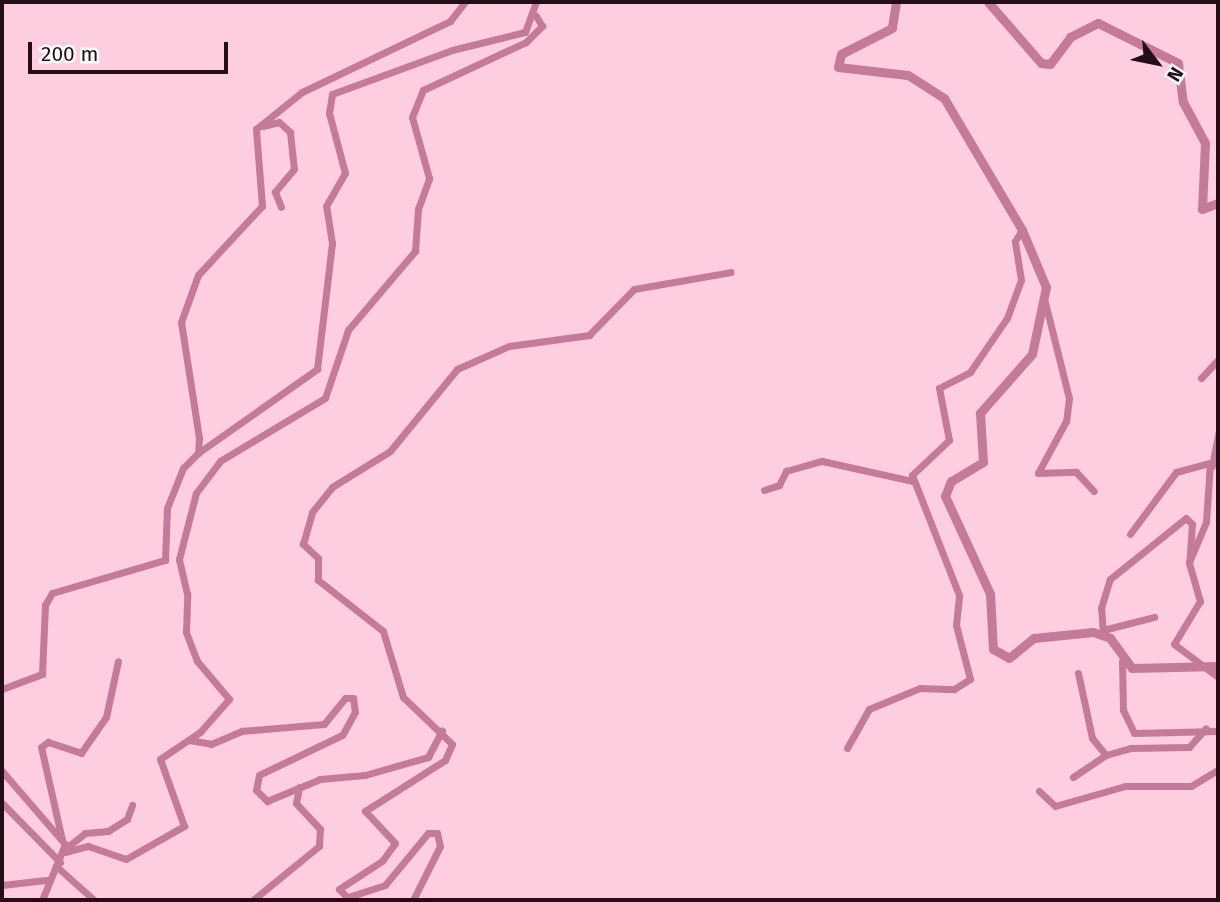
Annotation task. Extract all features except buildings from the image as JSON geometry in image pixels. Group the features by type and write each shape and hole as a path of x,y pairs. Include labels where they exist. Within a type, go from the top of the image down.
{"street":[{"path":"198,453 181,322 198,275 262,206 254,135 302,92 450,21 465,2"},
{"path":"66,850 88,846 126,859 179,831 186,820 160,759 189,740 229,699 197,661 186,632 187,594 179,559 195,493 220,461 326,398 348,331 415,251 418,209 429,178 412,117 423,90 526,42 542,26 536,16 536,2"},
{"path":"896,2 892,28 841,54 838,67 908,75 944,98 1021,230 1046,288 1069,398 1066,422 1038,473 1076,472 1094,491"},
{"path":"988,2 1041,63 1050,64 1070,37 1098,23 1178,63 1183,102 1205,143 1202,209 1218,204"},
{"path":"2,689 43,674 45,605 52,593 163,564 167,508 198,453 317,369 331,274 326,206 345,173 329,113 332,94 452,50 525,32 536,16"},
{"path":"262,126 279,122 290,132 294,169 275,191 281,207"},
{"path":"846,748 869,709 920,688 961,687 971,676 956,625 959,595 912,481 918,464 949,440 939,388 970,372 1007,318 1021,280 1015,241 1021,230"},
{"path":"413,900 440,846 437,833 428,833 385,885 348,897 340,889 392,848 394,836 365,811 445,760 452,744 442,731 403,697 383,631 318,580 318,558 303,544 312,512 332,487 390,451 457,369 509,346 589,335 634,289 731,272"},
{"path":"1046,288 1032,354 980,413 983,462 951,481 946,504 990,594 998,655 1009,658 1046,635 1103,632 1154,617"},
{"path":"1201,378 1218,360"},
{"path":"1189,562 1206,522 1218,434"},
{"path":"764,490 779,485 786,471 822,461 912,481"},
{"path":"1130,534 1176,472 1196,462 1212,466"},
{"path":"1218,666 1203,665 1137,670 1122,661 1103,632 1110,579 1186,518 1192,524 1189,562 1200,601 1174,643 1203,665 1218,677"},
{"path":"66,850 41,747 48,742 81,753 106,717 118,661"},
{"path":"1122,661 1123,710 1134,733 1206,728 1218,731"},
{"path":"1078,673 1092,738 1106,755"},
{"path":"189,740 211,744 242,731 324,724 345,698 353,698 355,712 342,735 263,771 255,783 267,801 299,787 428,757 442,731"},
{"path":"1073,777 1106,755 1189,747 1206,728"},
{"path":"1039,791 1058,806 1125,786 1191,786 1218,770"},
{"path":"2,771 62,840"},
{"path":"253,900 319,846 320,829 296,803 299,787"},
{"path":"2,803 94,900"},
{"path":"42,900 46,880 66,850 85,833 108,831 127,819 132,804"},
{"path":"2,885 46,880"}]}
